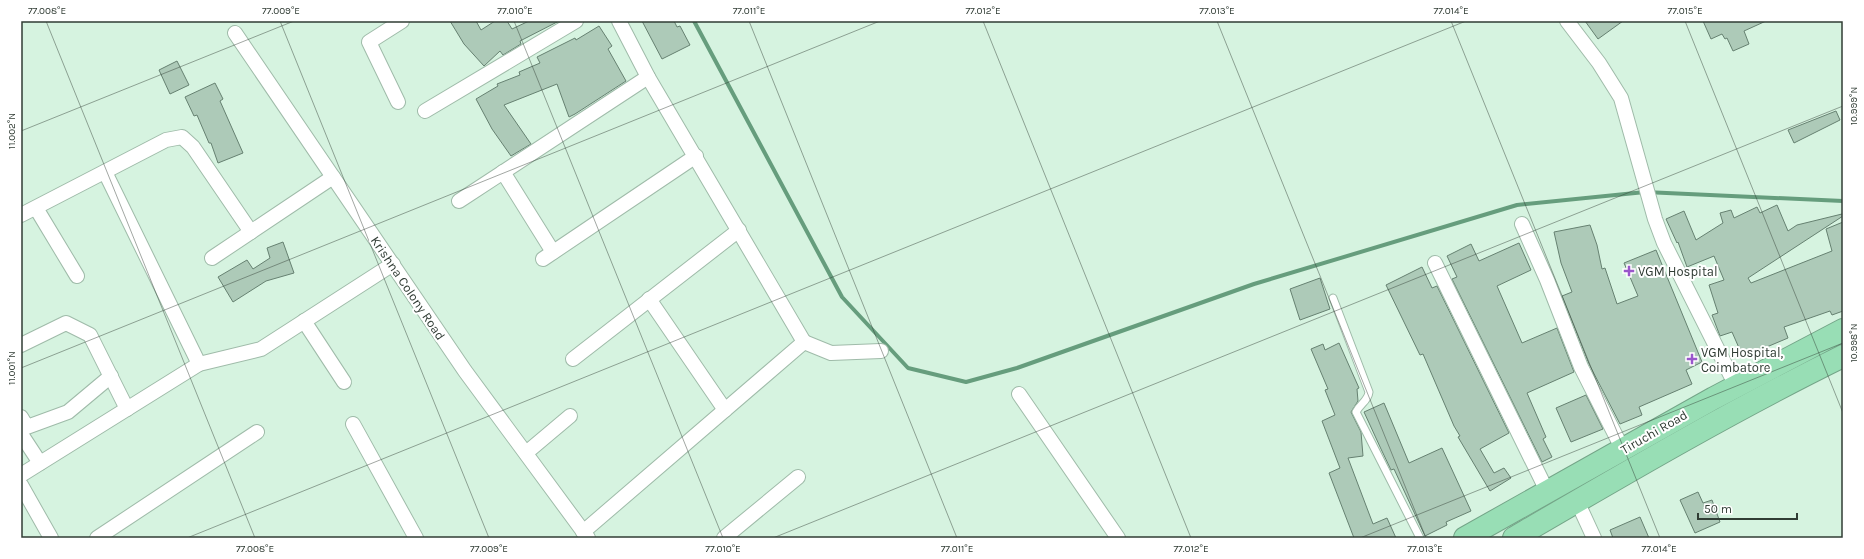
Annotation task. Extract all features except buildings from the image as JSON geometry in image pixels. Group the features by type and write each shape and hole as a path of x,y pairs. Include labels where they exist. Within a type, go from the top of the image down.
{"highway":[{"name":"Tiruchi Road","path":"1466,538 1547,491 1736,386 1843,330"},
{"path":"1514,538 1738,410 1843,356"}],"street":[{"path":"398,102 369,42 402,21"},
{"path":"425,111 576,21"},
{"path":"619,21 648,77 696,156 804,342 831,353 881,351"},
{"path":"1568,21 1599,63 1621,98 1650,201 1664,243 1736,386"},
{"name":"Krishna Colony Road","path":"235,33 465,371 586,535"},
{"path":"459,201 648,77"},
{"path":"21,216 166,140 182,137 193,147 251,232"},
{"path":"503,172 548,256 696,156"},
{"path":"106,172 199,364"},
{"path":"212,258 333,177"},
{"path":"36,208 77,276"},
{"path":"1522,224 1547,280 1581,367 1623,450"},
{"path":"573,359 739,230"},
{"path":"1435,263 1547,491"},
{"path":"21,475 199,364 261,349 393,264"},
{"path":"649,300 725,410"},
{"path":"304,321 344,382"},
{"path":"21,345 66,323 90,335 127,409"},
{"path":"586,535 725,410 804,342"},
{"path":"21,418 27,427 68,412 111,376"},
{"path":"1019,394 1118,538"},
{"path":"526,453 570,416"},
{"path":"353,424 416,538"},
{"path":"97,538 257,432"},
{"path":"21,434 40,463"},
{"path":"724,538 798,477"},
{"path":"21,485 51,538"},
{"path":"1577,501 1594,538"}],"lane":[{"path":"1333,298 1369,392 1368,398 1358,407 1356,412 1420,538"}],"waterway":[{"path":"694,21 842,297 908,368 966,382 1017,368 1254,284 1517,205 1645,192 1843,201"}],"place":[{"name":"VGM Hospital","path":"1629,271"},
{"name":"VGM Hospital, Coimbatore","path":"1692,359"}]}
